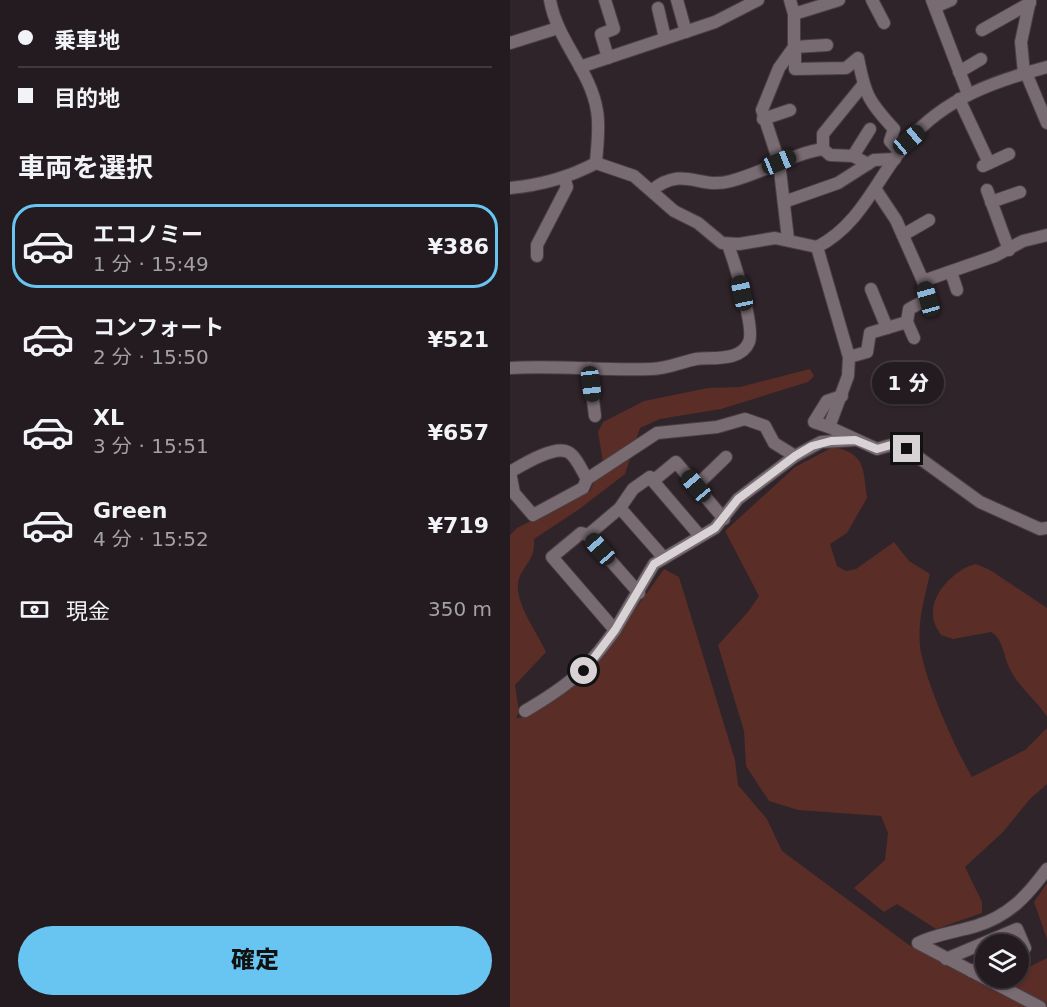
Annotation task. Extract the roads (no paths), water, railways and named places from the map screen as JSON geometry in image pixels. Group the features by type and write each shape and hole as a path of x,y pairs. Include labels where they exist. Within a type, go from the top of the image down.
{"street":[{"path":"550,0 558,28 580,67 597,111 596,163"},
{"path":"605,0 615,29 601,34 608,58"},
{"path":"677,0 686,32"},
{"path":"580,67 715,22 756,0"},
{"path":"790,0 794,14 795,69 846,68 858,58 863,85 871,104 894,129 890,141 897,155"},
{"path":"794,14 839,0"},
{"path":"872,0 884,23"},
{"path":"951,0 933,3 959,72 963,96 986,164 1009,154"},
{"path":"982,30 1030,1"},
{"path":"1030,1 1021,42 1025,73 1047,123"},
{"path":"658,8 665,38"},
{"path":"510,43 558,28"},
{"path":"788,239 779,162 763,119 764,103 779,68 794,48 827,45"},
{"path":"959,72 981,59"},
{"path":"728,245 788,239 818,247 837,235 876,190 909,140 963,96 1047,67"},
{"path":"863,85 823,134 823,149 830,155 853,156 867,164"},
{"path":"763,119 790,110"},
{"path":"853,156 870,129"},
{"path":"652,190 665,180 674,177 718,183 732,181 804,152 823,149"},
{"path":"784,202 838,183 867,164 881,158 897,155"},
{"path":"510,188 542,184 564,178 596,163 624,171 652,190 674,211 698,223 728,245 737,272 750,335 745,348 725,358 695,360 653,369 510,368"},
{"path":"537,256 537,245 567,187 564,178"},
{"path":"876,190 903,235 923,281 928,299 909,309 907,322 914,338"},
{"path":"987,190 1009,250"},
{"path":"992,202 1020,192"},
{"path":"903,235 929,220"},
{"path":"923,281 1009,250 1023,241 1047,235"},
{"path":"818,247 849,357 842,396 829,427 877,449 891,445 907,449 980,502 1040,529 1047,528"},
{"path":"951,272 957,290"},
{"path":"871,289 875,293 887,328"},
{"path":"849,357 867,352 870,333 907,322"},
{"path":"589,368 595,416"},
{"path":"587,479 570,453 565,450 545,454 510,472 514,493 533,515 583,488 587,479 657,433 717,427 745,419 765,426 774,443 795,456"},
{"path":"525,711 573,681 594,660 639,593 654,564 724,519 738,499 795,456 821,442 855,440"},
{"path":"696,486 726,457"},
{"path":"653,481 676,462 724,519"},
{"path":"588,535 620,508 633,489 650,477 700,536"},
{"path":"620,508 664,558"},
{"path":"615,630 552,557 581,533 588,535 639,593"},
{"path":"1040,1007 918,943 998,917 1027,896 1047,869"},
{"path":"1005,934 1017,929 1019,934"},
{"path":"946,959 975,947"}]}
